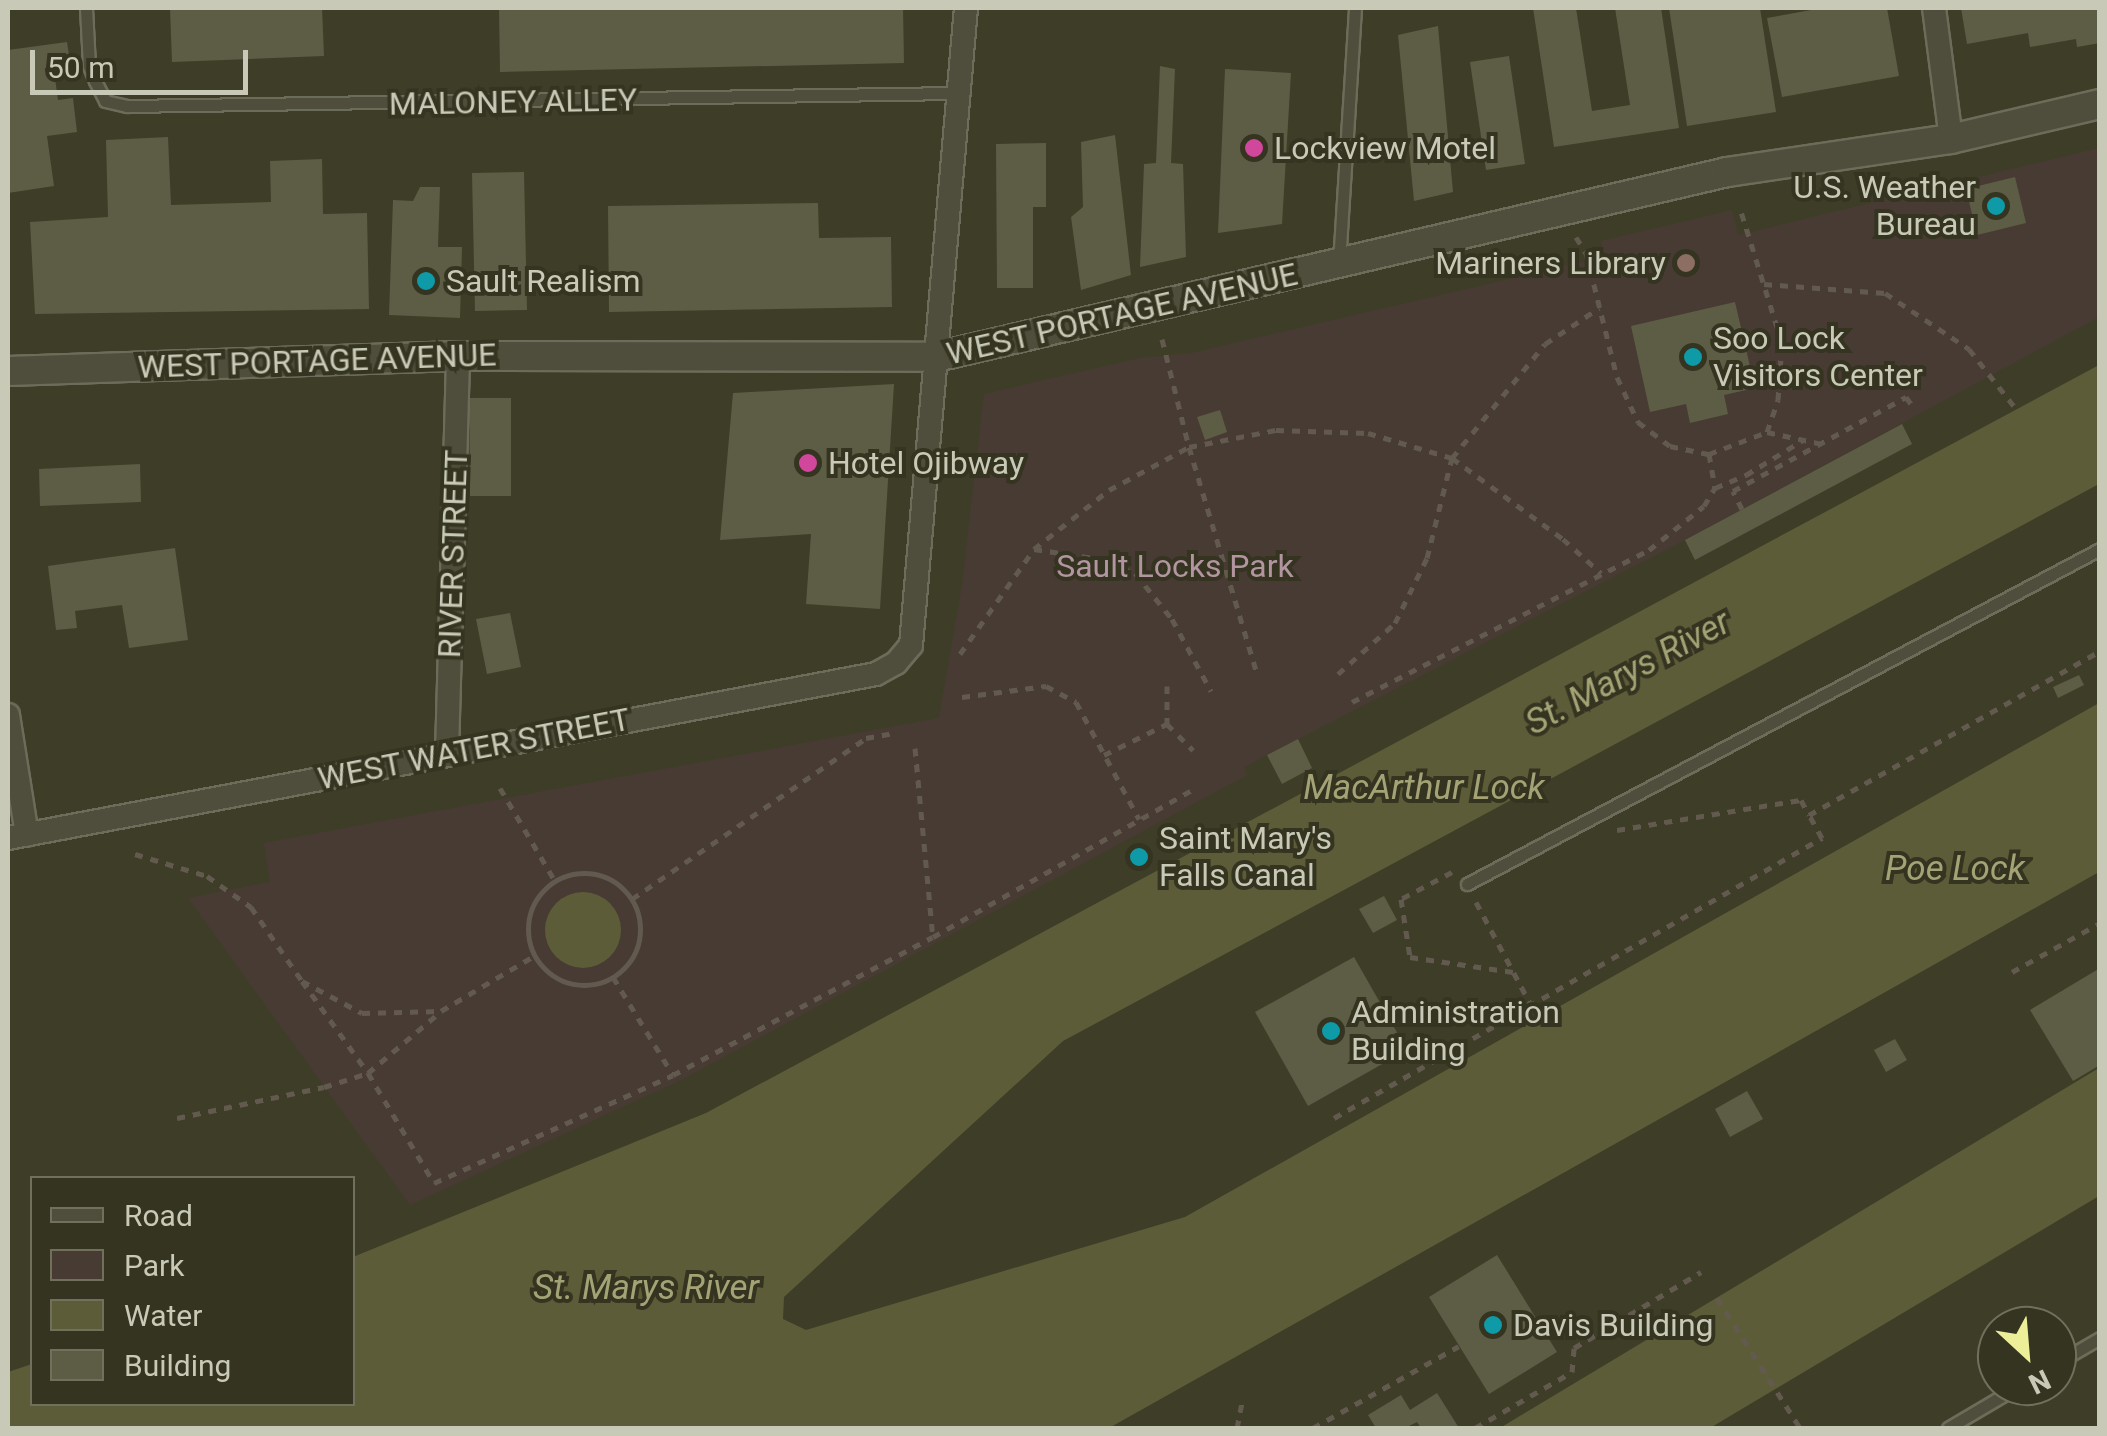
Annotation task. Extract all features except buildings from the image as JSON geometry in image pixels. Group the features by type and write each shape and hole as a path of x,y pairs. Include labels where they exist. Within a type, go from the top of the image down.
{"street":[{"path":"936,357 966,8"},
{"path":"1934,8 1950,139"},
{"name":"WEST PORTAGE AVENUE","path":"8,371 458,356 936,357 1338,266 1726,172 1950,139 2100,104"},
{"name":"RIVER STREET","path":"447,752 458,356"},
{"name":"WEST WATER STREET","path":"17,836 876,674 896,664 911,645 936,357"},
{"path":"8,715 17,836"}],"lane":[{"name":"MALONEY ALLEY","path":"86,8 89,66 94,81 105,101 127,106 958,93"},
{"path":"1338,266 1355,8"},
{"path":"1467,884 2100,549"},
{"path":"2077,1351 2100,1338"},
{"path":"1948,1428 1985,1406"}],"path":[{"path":"1740,208 1782,342 1778,400 1766,432"},
{"path":"1571,230 1586,253 1617,377 1638,422 1670,446 1709,454 1766,432 1822,444"},
{"path":"1764,284 1886,293 1969,349 2017,410"},
{"path":"1338,674 1395,624 1426,558 1452,458 1544,344 1599,308"},
{"path":"1162,338 1188,446 1257,673"},
{"path":"1742,510 1733,491 1808,454 1906,397 1914,408"},
{"path":"960,654 1034,549 1109,490 1188,446 1276,430 1368,433 1452,458 1563,539 1601,573"},
{"path":"1714,488 1746,475 1802,440"},
{"path":"1352,702 1650,550 1704,506 1714,488 1709,454"},
{"path":"1034,549 1093,558 1135,574 1172,619 1211,691"},
{"path":"1809,815 2100,652"},
{"path":"962,697 1046,686 1076,702 1139,819"},
{"path":"1168,686 1168,724 1193,750"},
{"path":"1104,756 1168,724"},
{"path":"632,900 866,738 893,733"},
{"path":"914,748 934,938"},
{"path":"500,788 554,881"},
{"path":"135,854 207,876 251,906 368,1073 434,1183 674,1075 934,938 1195,788"},
{"path":"1334,1118 1822,838 1801,800 1608,831"},
{"path":"1513,972 1410,957 1401,899 1458,868 1531,1006"},
{"path":"586,873 604,876 632,900 640,935 635,952 613,977 592,985 574,984 556,978 534,956 528,932 530,914 538,897 554,881 586,873"},
{"path":"2012,972 2100,923"},
{"path":"177,1118 324,1087 368,1073 442,1012 534,956"},
{"path":"613,977 674,1075"},
{"path":"302,981 362,1013 442,1012"},
{"path":"1475,1428 1572,1372 1574,1348 1701,1272"},
{"path":"1718,1298 1800,1428"},
{"path":"1313,1428 1459,1346"},
{"path":"1236,1428 1242,1403"}],"green space":[{"name":"Sault Locks Park","path":"2099,148 2099,317 1685,540 1244,767 1247,775 683,1079 410,1205 188,898 270,882 264,843 939,718 962,585 984,394 1140,358 1192,353 1604,257 1601,241 1732,210 1738,235"}],"water":[{"name":"St. Marys River","path":"2099,365 2099,484 1063,1041 784,1297 783,1319 806,1330 1185,1217 2099,703 2099,872 1109,1428 8,1428 8,1372 30,1365 30,1406 355,1406 355,1256 706,1113"},
{"path":"583,892 610,903 621,930 610,957 583,968 556,957 545,930 556,903"},
{"path":"2099,1068 2099,1196 1710,1428 1500,1428"}],"place":[{"name":"Lockview Motel","path":"1254,148"},
{"name":"U.S. Weather Bureau","path":"1996,206"},
{"name":"Mariners Library","path":"1686,263"},
{"name":"Sault Realism","path":"426,281"},
{"name":"Soo Lock Visitors Center","path":"1693,357"},
{"name":"Hotel Ojibway","path":"808,463"},
{"name":"Saint Mary's Falls Canal","path":"1139,857"},
{"name":"Administration Building","path":"1331,1031"},
{"name":"Davis Building","path":"1493,1325"}],"water label":[{"name":"MacArthur Lock","path":"1424,788"},
{"name":"Poe Lock","path":"1955,869"}]}
